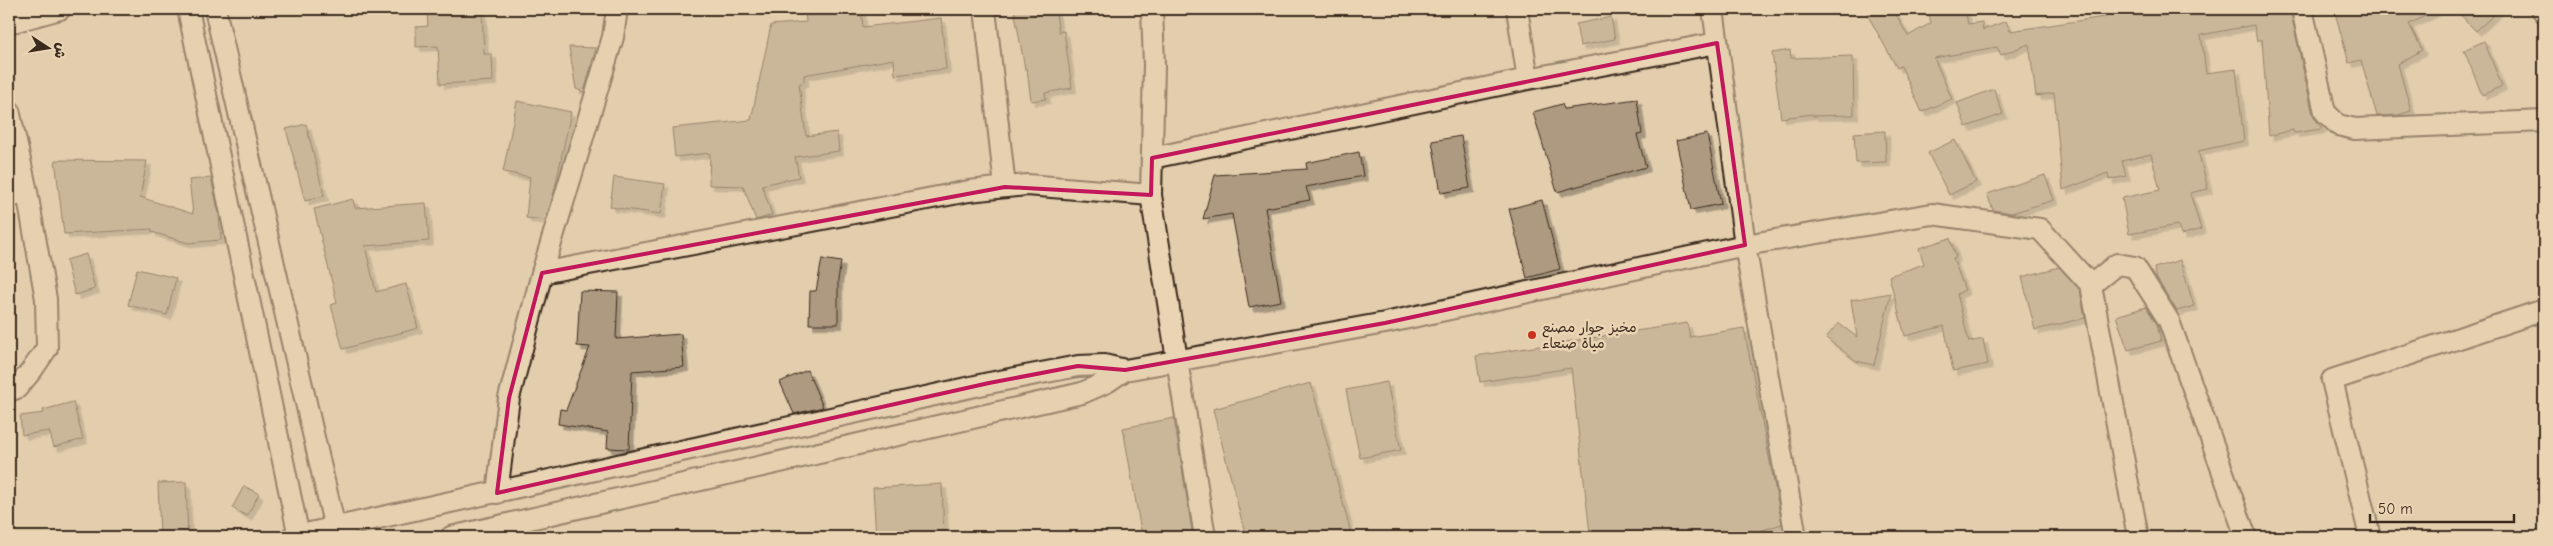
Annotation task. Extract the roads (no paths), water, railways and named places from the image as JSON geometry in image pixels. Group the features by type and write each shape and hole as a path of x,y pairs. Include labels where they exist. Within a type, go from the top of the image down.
{"street":[{"path":"9,23 60,9"},
{"path":"188,9 297,537 336,532 497,492 1078,366 1104,365 1125,370"},
{"path":"215,9 336,532"},
{"path":"497,492 509,398 542,273 613,37 617,9"},
{"path":"986,9 1005,187"},
{"path":"1152,9 1154,65 1151,195 1205,537"},
{"path":"1517,9 1528,79"},
{"path":"1712,9 1745,246 1796,537"},
{"path":"2302,9 2326,112 2338,125 2355,129 2544,121"},
{"path":"1152,158 1528,79 1717,43"},
{"path":"9,110 18,195 46,298 47,348 22,382 16,388 9,391"},
{"path":"542,273 969,191 1027,185 1151,195"},
{"path":"451,537 1082,393 1107,382 1125,370 1385,324 1745,246 1932,214 2040,228 2091,285 2138,537"},
{"path":"2091,285 2117,264 2135,267 2169,320 2246,537"},
{"path":"2370,537 2332,380 2544,310"}],"place":[{"name":"مخبز جوار مصنع مياة صنعاء","path":"1532,335"}]}
